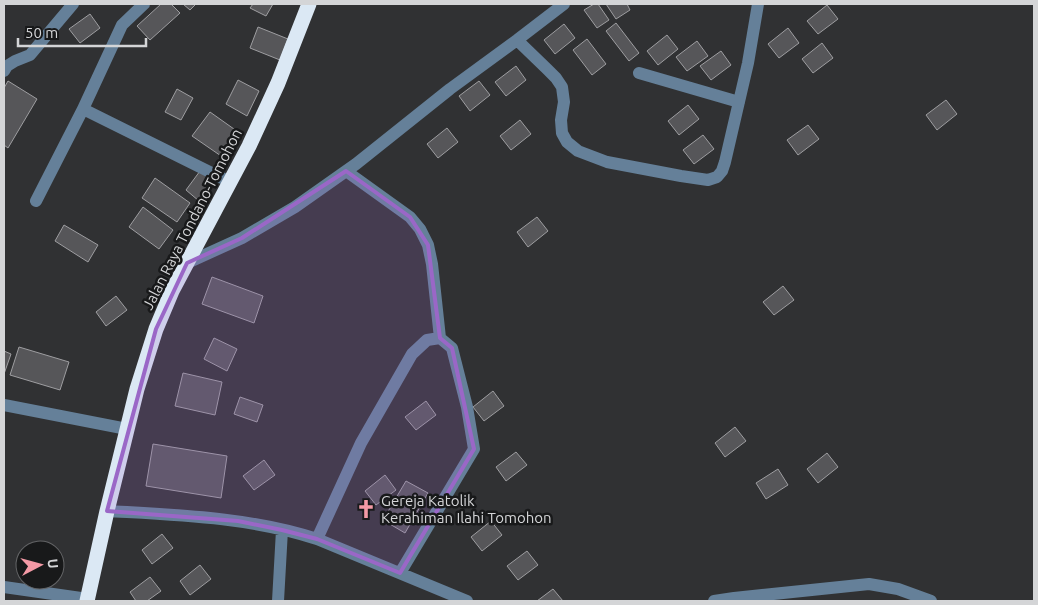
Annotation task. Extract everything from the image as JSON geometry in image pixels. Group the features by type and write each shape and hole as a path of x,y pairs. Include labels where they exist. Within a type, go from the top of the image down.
{"highway":[{"name":"Jalan Raya Tondano-Tomohon","path":"88,600 107,511 137,389 156,329 172,291 249,146 267,108 309,4"}],"street":[{"path":"4,71 15,60 30,55 73,4"},
{"path":"36,201 83,109 122,25 144,4"},
{"path":"187,263 242,238 295,207 346,171 450,89 564,4"},
{"path":"517,40 556,78 562,87 564,102 561,120 562,133 567,142 578,151 607,162 708,180 717,177 722,171 725,162 740,102 758,4"},
{"path":"639,73 740,102"},
{"path":"83,109 230,182"},
{"path":"346,171 410,217 420,230 428,246 432,264 440,338 452,348 467,407 474,449 400,574"},
{"path":"317,539 361,443 412,354 428,340 440,338"},
{"path":"4,405 127,429"},
{"path":"107,511 194,516 238,521 282,530 317,539 467,601"},
{"path":"278,601 282,530"},
{"path":"714,601 869,584 898,588 931,601"},
{"path":"4,586 88,600"}],"highlighted area":[{"path":"346,171 410,217 428,245 440,338 452,348 474,449 400,573 317,539 282,530 238,521 107,511 156,329 187,263 242,238"}],"building":[{"path":"161,4 171,4 180,13 150,40 137,26"},
{"path":"183,4 196,4 190,10"},
{"path":"253,4 273,4 266,16 250,8"},
{"path":"594,4 598,4 609,20 597,28 584,10"},
{"path":"606,4 627,4 630,10 616,19"},
{"path":"827,5 838,19 818,34 807,21"},
{"path":"90,14 100,28 80,43 69,29"},
{"path":"616,23 639,53 629,61 606,31"},
{"path":"564,24 575,38 555,54 544,40"},
{"path":"258,27 288,39 280,60 250,48"},
{"path":"788,28 799,43 779,58 768,44"},
{"path":"667,35 678,49 658,65 647,51"},
{"path":"587,39 606,64 592,75 573,50"},
{"path":"697,41 708,56 687,71 676,57"},
{"path":"822,43 833,58 813,73 802,59"},
{"path":"721,51 731,65 711,80 700,66"},
{"path":"516,66 526,80 506,96 495,82"},
{"path":"238,80 259,91 247,116 226,104"},
{"path":"8,81 37,99 8,148 4,145 4,88"},
{"path":"479,81 490,95 470,111 459,96"},
{"path":"177,89 193,98 181,120 165,112"},
{"path":"946,100 957,114 937,130 926,115"},
{"path":"688,105 699,119 679,135 668,121"},
{"path":"210,112 241,134 224,158 192,136"},
{"path":"520,120 531,134 511,150 500,136"},
{"path":"808,125 819,139 798,155 787,140"},
{"path":"447,128 458,142 438,158 427,144"},
{"path":"703,135 714,149 694,164 683,150"},
{"path":"200,171 214,182 199,201 186,190"},
{"path":"155,178 190,203 177,222 142,198"},
{"path":"143,207 173,230 159,249 129,227"},
{"path":"537,217 548,231 528,247 517,232"},
{"path":"64,225 98,245 88,262 55,241"},
{"path":"212,277 263,296 254,323 202,304"},
{"path":"783,286 794,300 774,315 763,302"},
{"path":"116,296 127,310 106,326 96,312"},
{"path":"214,338 237,349 227,371 204,359"},
{"path":"19,347 69,362 60,390 10,375"},
{"path":"4,351 11,354 4,374"},
{"path":"183,373 222,382 215,415 175,406"},
{"path":"493,391 504,406 484,421 473,407"},
{"path":"240,397 263,405 257,422 234,414"},
{"path":"426,401 436,415 416,430 405,417"},
{"path":"735,427 746,441 725,457 715,443"},
{"path":"153,444 227,456 221,498 146,486"},
{"path":"516,452 527,465 506,481 496,467"},
{"path":"827,453 838,467 818,483 807,469"},
{"path":"264,460 275,475 254,490 243,476"},
{"path":"778,469 788,485 766,499 756,483"},
{"path":"385,475 396,490 376,505 365,491"},
{"path":"406,481 428,493 405,533 383,520"},
{"path":"491,521 502,535 482,551 471,537"},
{"path":"162,534 173,548 152,564 142,550"},
{"path":"527,551 538,565 518,580 507,566"},
{"path":"200,565 211,579 190,595 180,581"},
{"path":"150,577 161,591 147,601 136,601 130,592"},
{"path":"553,589 563,601 537,601"}],"place":[{"name":"Gereja Katolik Kerahiman Ilahi Tomohon","path":"366,509"}]}
